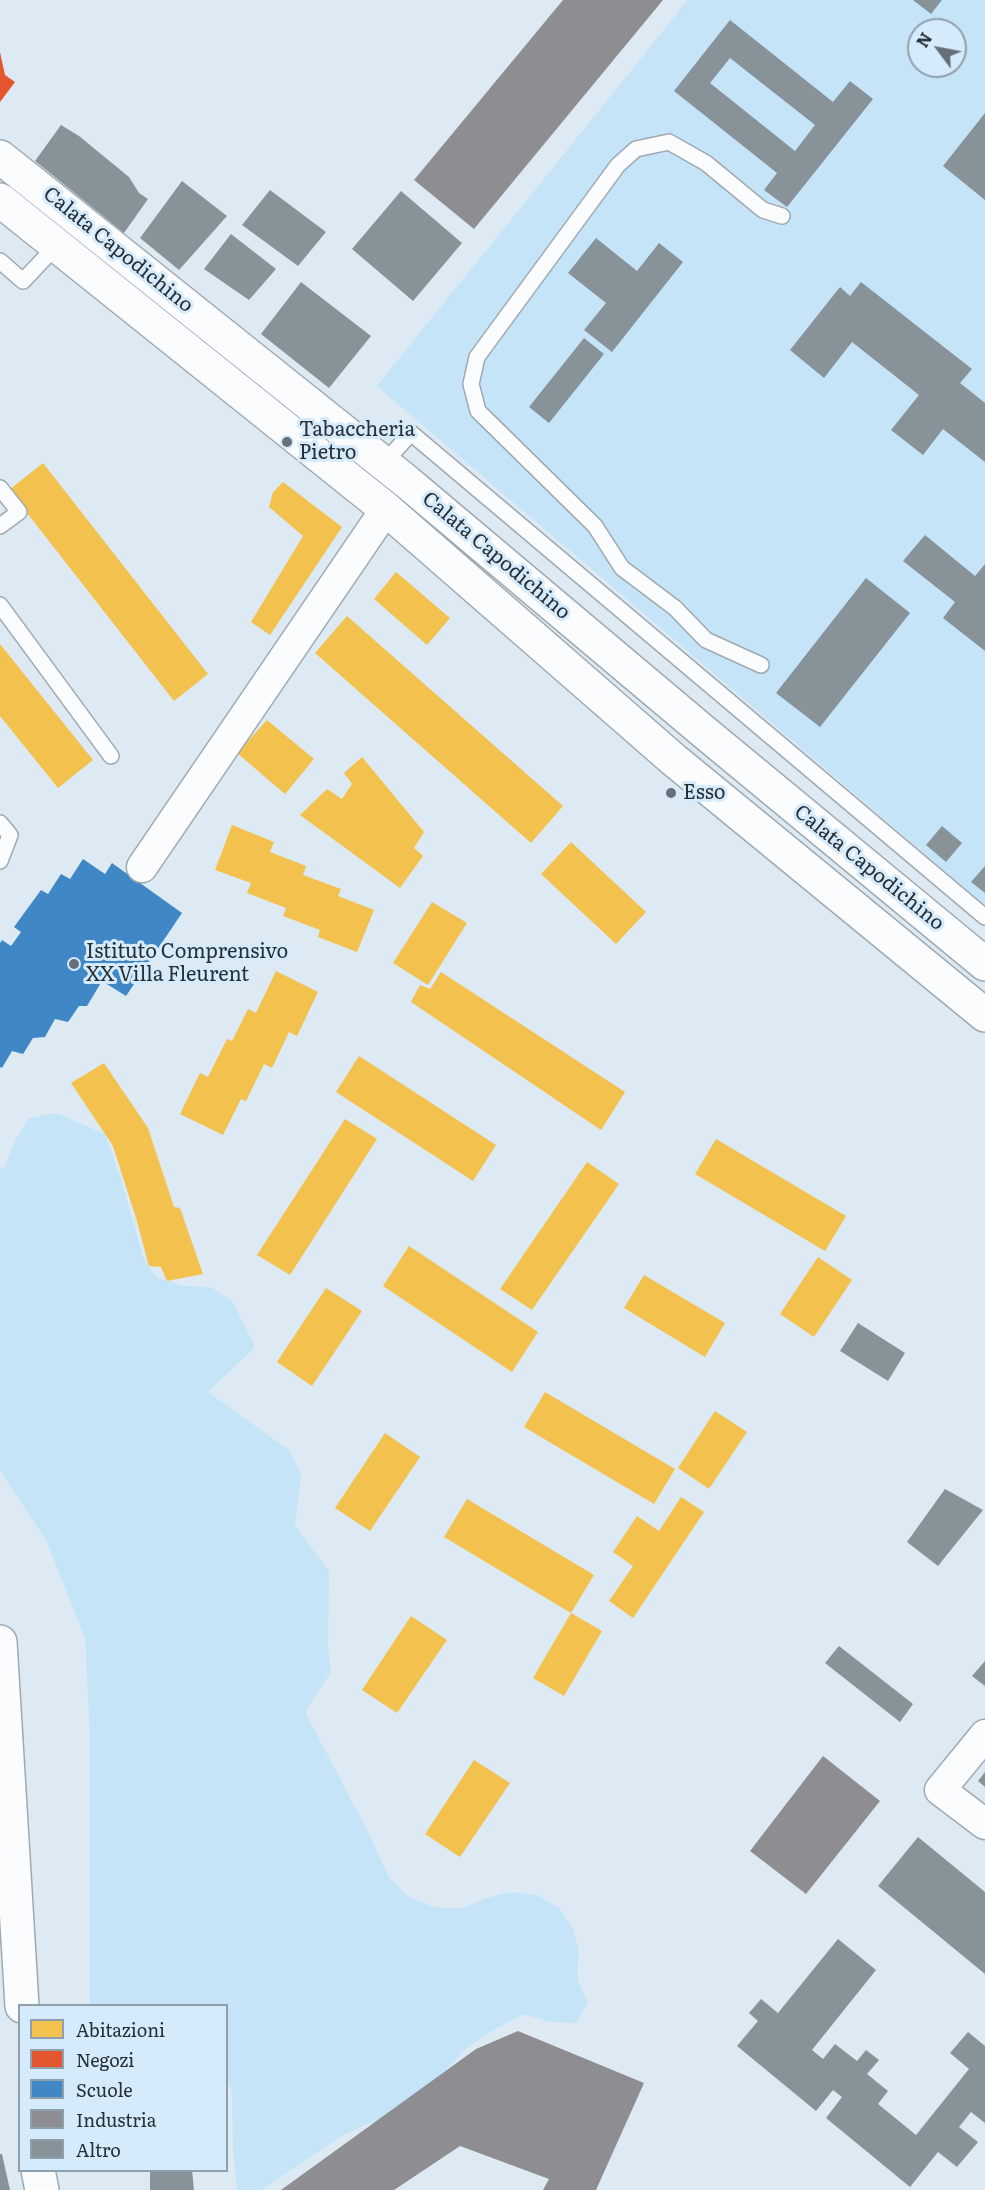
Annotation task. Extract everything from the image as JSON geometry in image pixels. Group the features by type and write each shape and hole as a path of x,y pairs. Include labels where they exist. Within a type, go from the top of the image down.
{"main road":[{"name":"Calata Capodichino","path":"0,157 395,472 695,725 985,963"},
{"name":"Calata Capodichino","path":"0,200 386,509 674,760 985,1015"},
{"path":"386,509 395,472"},
{"path":"0,1642 22,2004"},
{"path":"38,2172 42,2190"}],"street":[{"path":"142,867 386,509"},
{"path":"985,1735 940,1790 985,1824"}],"lane":[{"path":"761,666 706,640 675,608 622,568 596,526 478,411 471,384 477,357 618,165 636,149 669,142 706,163 764,210 782,216"},
{"path":"0,261 23,281 56,246"},
{"path":"395,472 411,433 985,917"},
{"path":"0,488 19,512 0,526"},
{"path":"0,605 111,756"},
{"path":"0,822 10,835 0,861"}],"shaded area":[{"path":"688,0 985,0 985,905 377,386"},
{"path":"56,1113 105,1134 121,1179 143,1257 157,1278 184,1286 211,1287 233,1302 255,1347 208,1392 289,1450 301,1474 295,1526 329,1571 328,1648 331,1672 305,1712 389,1877 407,1896 434,1907 460,1909 510,1892 537,1895 559,1908 573,1928 579,1953 577,1979 588,2002 576,2023 550,2022 523,2014 485,2035 463,2051 429,2090 388,2118 365,2125 342,2136 261,2190 237,2190 233,2147 232,2092 228,2082 228,2004 90,2004 90,1737 85,1638 47,1542 0,1470 0,1168 5,1166 15,1141 29,1118"}],"building: Abitazioni":[{"path":"43,463 208,674 174,701 9,490"},
{"path":"283,482 342,527 270,635 251,622 303,536 269,507 273,492"},
{"path":"396,572 450,618 427,645 374,599"},
{"path":"347,616 563,806 531,843 315,653"},
{"path":"0,644 93,760 58,788 0,716"},
{"path":"267,720 314,759 285,794 237,753"},
{"path":"362,757 424,832 414,848 423,856 400,888 300,815 327,789 342,799 352,784 344,773"},
{"path":"232,825 274,842 270,852 306,866 303,875 341,889 338,896 374,910 357,952 318,937 320,930 283,916 286,908 247,893 251,883 215,870"},
{"path":"571,842 646,912 616,944 541,874"},
{"path":"432,902 467,923 428,985 393,963"},
{"path":"276,971 318,992 297,1036 289,1032 272,1068 264,1064 246,1101 241,1099 223,1135 180,1114 200,1073 208,1077 227,1039 232,1041 248,1009 256,1013"},
{"path":"441,972 625,1092 601,1130 411,1002 420,985 430,989"},
{"path":"359,1056 496,1145 473,1181 336,1092"},
{"path":"104,1063 148,1128 174,1207 180,1208 203,1274 167,1281 161,1267 149,1266 113,1146 71,1083"},
{"path":"345,1119 377,1139 290,1275 257,1255"},
{"path":"716,1139 846,1216 825,1251 695,1174"},
{"path":"587,1162 619,1184 532,1310 500,1289"},
{"path":"409,1246 538,1332 512,1372 383,1286"},
{"path":"818,1257 852,1280 814,1337 780,1314"},
{"path":"644,1275 725,1323 705,1357 624,1308"},
{"path":"326,1288 362,1311 312,1386 277,1362"},
{"path":"545,1392 675,1469 654,1504 524,1427"},
{"path":"715,1411 747,1432 709,1489 678,1468"},
{"path":"385,1433 420,1457 370,1531 335,1508"},
{"path":"681,1497 704,1512 633,1618 609,1601 633,1566 613,1552 637,1516 659,1531"},
{"path":"467,1499 594,1575 571,1613 444,1537"},
{"path":"571,1613 602,1631 564,1696 533,1678"},
{"path":"411,1616 447,1640 397,1713 362,1690"},
{"path":"474,1760 510,1783 460,1857 425,1834"}],"building: Negozi":[{"path":"0,52 5,75 15,82 0,102"}],"building: Scuole":[{"name":"Istituto Comprensivo XX Villa Fleurent","path":"83,859 105,874 112,863 182,913 126,996 102,981 87,1006 79,1006 68,1022 55,1019 45,1037 33,1038 23,1054 12,1051 2,1068 0,1067 0,943 2,940 11,946 21,932 14,927 41,890 48,894 61,874 70,879"}],"building: Industria":[{"path":"563,0 663,0 474,229 414,180"},
{"path":"823,1756 880,1801 806,1894 750,1851"},
{"path":"518,2031 644,2083 596,2190 543,2190 549,2179 460,2146 394,2190 281,2190 476,2049"}],"building: Altro":[{"path":"913,0 942,0 931,14"},
{"path":"730,20 833,102 850,81 873,99 787,207 764,190 777,173 674,91","holes":["730,58 815,125 795,151 710,83"]},
{"path":"985,113 985,200 943,166"},
{"path":"61,125 79,136 129,177 139,193 148,199 124,233 35,161"},
{"path":"182,181 227,216 179,270 140,238"},
{"path":"270,190 326,232 298,266 242,225"},
{"path":"401,191 462,243 413,301 352,249"},
{"path":"231,234 276,269 249,300 204,269"},
{"path":"596,238 637,271 659,243 683,262 612,352 584,330 606,303 568,273"},
{"path":"301,282 371,336 329,388 261,334"},
{"path":"861,282 972,369 960,383 985,403 985,462 943,429 923,455 891,430 919,395 852,342 824,378 790,350 840,287 850,296"},
{"path":"584,338 604,354 549,423 529,407"},
{"path":"925,535 975,576 985,564 985,651 943,618 955,602 903,561"},
{"path":"866,578 910,613 820,727 776,693"},
{"path":"942,826 962,843 946,862 926,845"},
{"path":"985,866 985,893 971,882"},
{"path":"858,1323 905,1353 888,1381 840,1351"},
{"path":"945,1489 983,1510 938,1566 907,1542"},
{"path":"839,1646 913,1704 900,1722 825,1663"},
{"path":"985,1661 985,1686 972,1676"},
{"path":"985,1772 985,1787 978,1781"},
{"path":"918,1837 985,1892 985,1974 878,1886"},
{"path":"838,1939 876,1970 812,2050 823,2059 835,2044 857,2061 866,2050 879,2060 867,2074 888,2091 878,2104 916,2135 969,2069 950,2053 968,2032 985,2046 985,2123 971,2112 959,2127 978,2142 957,2167 938,2152 910,2187 826,2118 842,2097 833,2090 816,2111 737,2046 758,2021 749,2013 761,1999 778,2013"},
{"path":"0,2154 2,2154 10,2190 0,2190"},
{"path":"150,2172 192,2172 194,2190 150,2190"}],"place":[{"name":"Tabaccheria Pietro","path":"287,442"},
{"name":"Esso","path":"671,793"},
{"name":"Istituto Comprensivo XX Villa Fleurent","path":"74,964"}]}
